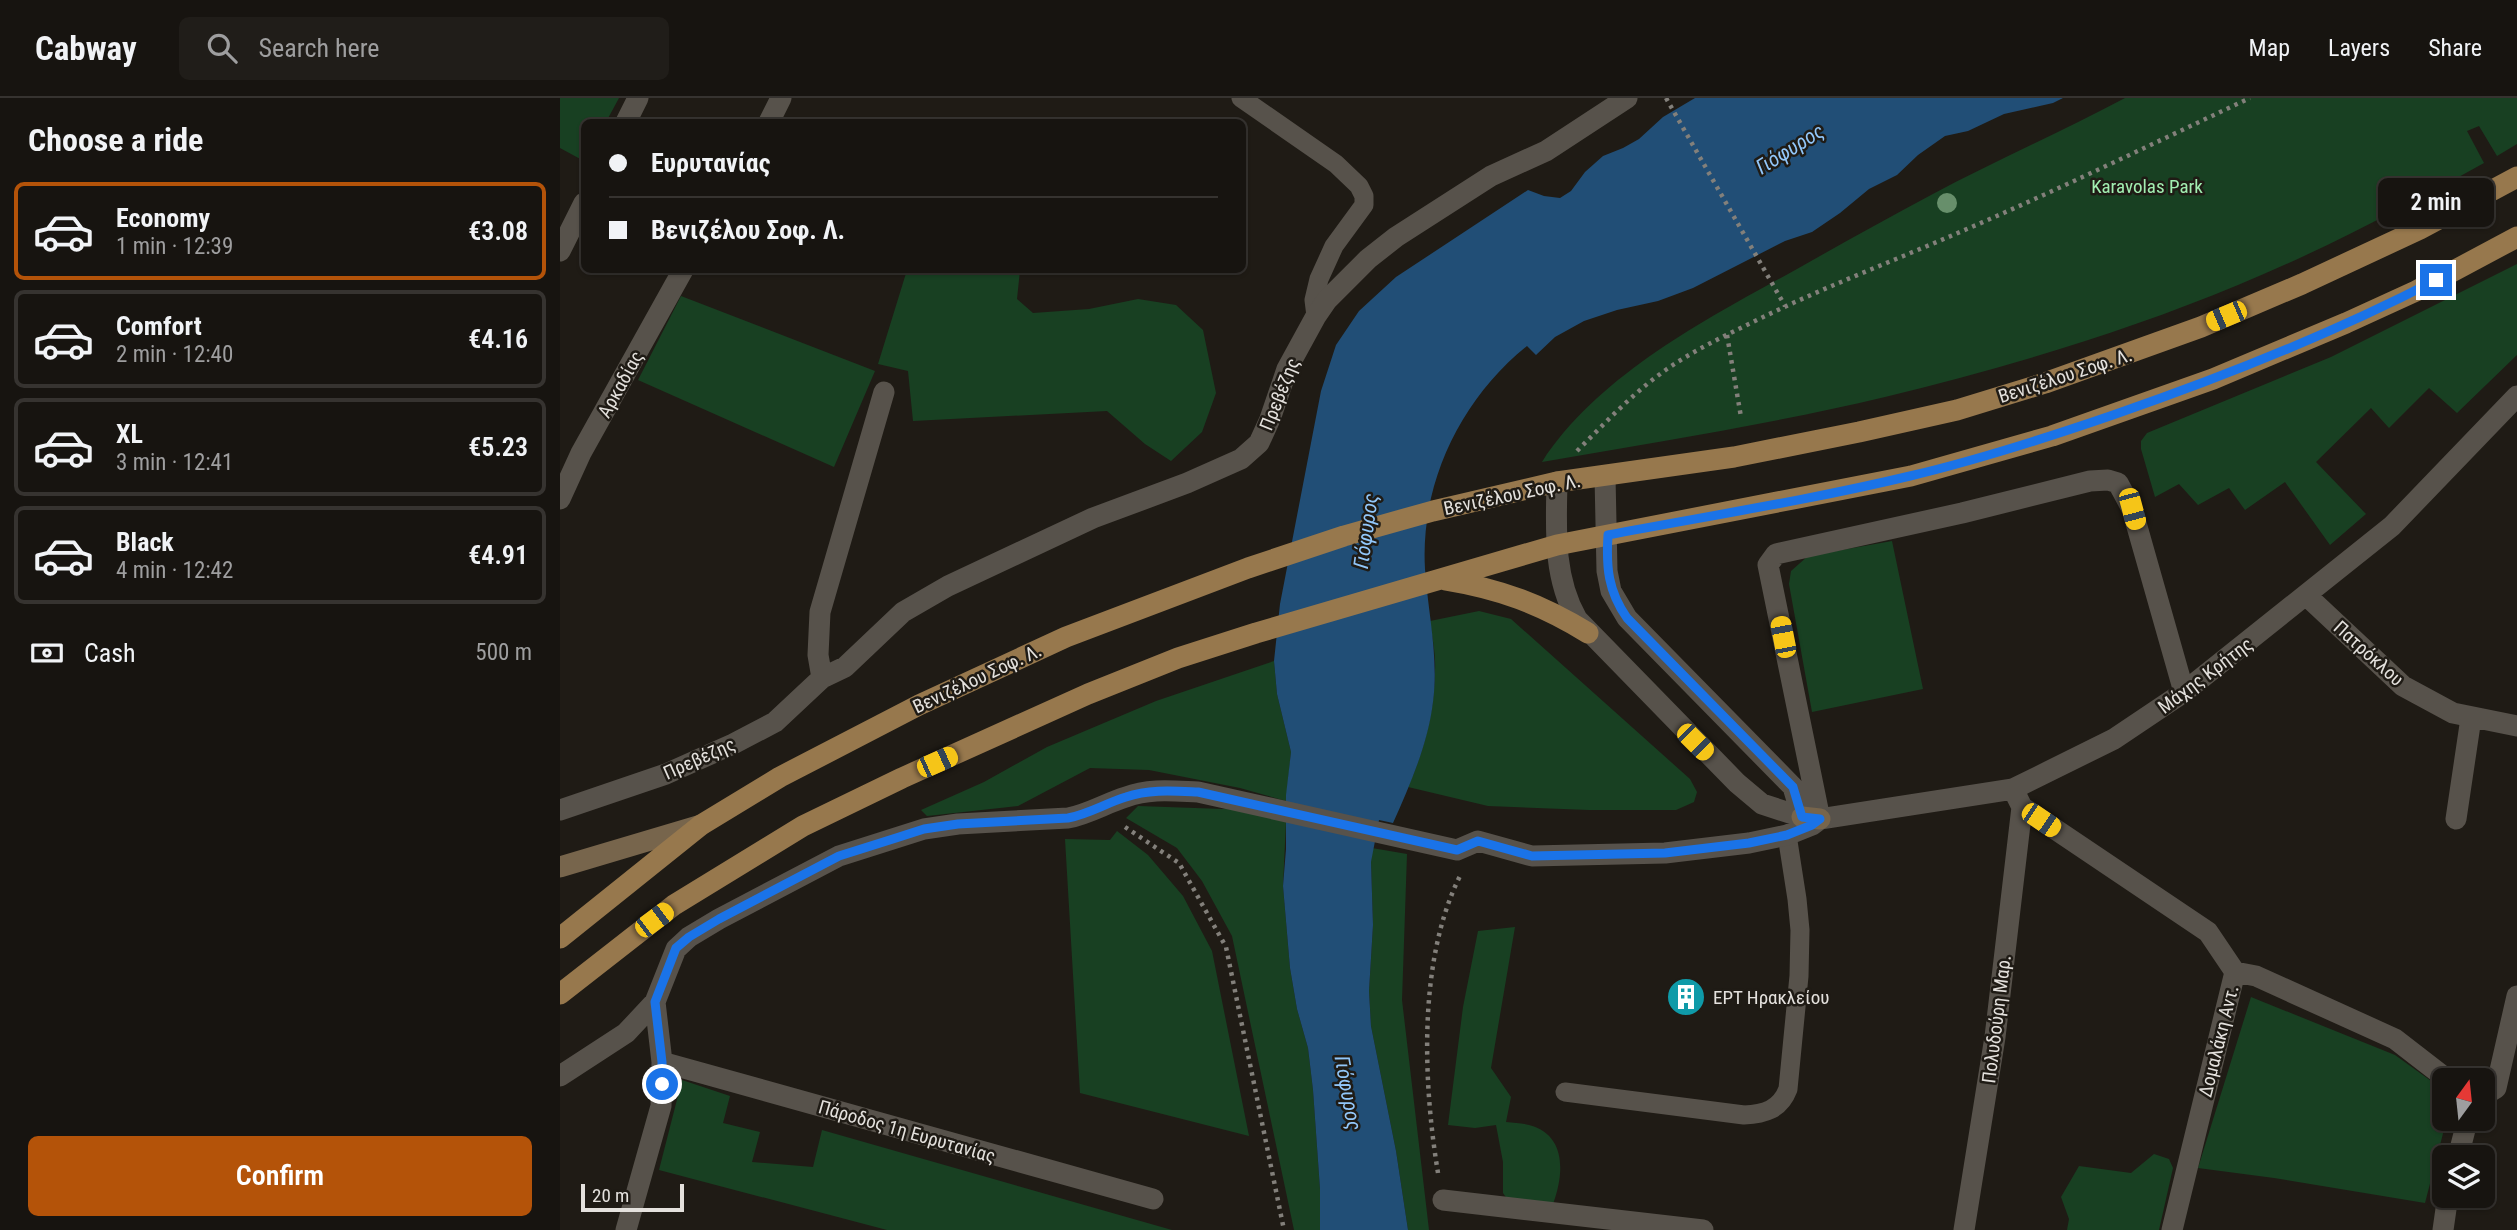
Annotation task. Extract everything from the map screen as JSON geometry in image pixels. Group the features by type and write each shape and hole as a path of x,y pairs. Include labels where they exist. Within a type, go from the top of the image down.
{"main road":[{"name":"Βενιζέλου Σοφ. Λ.","path":"560,938 701,825 780,777 919,705 1066,637 1248,568 1370,528 1481,499 1557,482 1734,457 1846,435 1956,410 2057,379 2188,332 2302,284 2409,234 2517,177"},
{"path":"560,995 674,905 803,826 1087,694 1178,658 1557,545 1911,476 2052,436 2186,389 2346,323 2416,291 2517,237"},
{"path":"1435,580 1483,587 1518,597 1550,611 1588,633"},
{"path":"560,867 701,825"}],"street":[{"path":"628,119 638,98"},
{"path":"770,119 781,98"},
{"name":"Πρεβέζης","path":"560,810 666,774 775,722 822,678 845,667 902,612 948,586 1093,518 1241,459 1259,443 1287,369 1316,316 1327,300 1368,259 1395,237 1491,176 1546,151 1627,98"},
{"path":"560,251 581,209"},
{"name":"Αρκαδίας","path":"560,499 582,453 681,273"},
{"path":"822,678 818,654 820,612 884,392"},
{"name":"Μάχης Κρήτης","path":"1811,818 2017,798 2114,740 2184,692 2307,596 2392,526 2517,396"},
{"path":"1605,476 1607,571 1611,591 1620,608 1793,787 1811,818"},
{"path":"560,1076 626,1033 655,1002 676,948 689,937 839,856 924,829 958,824 1068,818 1084,815 1128,796 1154,791 1198,792 1457,850 1478,841 1532,856 1618,855 1700,849 1787,835 1812,825 1768,565 1776,554 1949,516 2090,481 2108,480 2118,483 2132,509 2184,692"},
{"path":"1557,482 1557,545 1565,594 1577,619 1737,783 1762,804 1811,818"},
{"name":"Πατρόκλου","path":"2307,596 2403,686 2453,713 2517,726"},
{"path":"2456,819 2471,718"},
{"name":"Δομαλάκη Αντ.","path":"2017,798 2208,932 2235,972 2172,1230"},
{"name":"Πολυδούρη Μαρ.","path":"1964,1230 1995,1037 2017,798"},
{"path":"2235,972 2256,976 2395,1040 2432,1068"},
{"path":"2496,1088 2517,996"},
{"path":"626,1230 661,1105 662,1062 655,1002"},
{"name":"Πάροδος 1η Ευρυτανίας","path":"662,1062 1153,1199"},
{"path":"1443,1200 1703,1230"},
{"path":"2443,1230 2446,1208"}],"lane":[{"path":"1241,98 1336,164 1359,186 1364,196 1364,205 1334,246 1319,279 1314,300 1316,316"},
{"path":"1566,1092 1744,1115 1764,1114 1776,1107 1788,1089 1800,943 1797,899 1787,835"}],"path":[{"path":"1666,98 1785,306"},
{"path":"1557,482 1575,452 1636,393 1669,367 1785,306 1963,231 2250,98"},
{"path":"1727,335 1741,417"},
{"path":"1098,809 1178,863 1226,947 1284,1230"},
{"path":"1443,1200 1428,1092 1428,1012 1432,976 1447,901 1478,841"}],"green space":[{"path":"560,98 619,98 608,119 581,119 581,159 560,148"},
{"name":"Karavolas Park","path":"2125,98 2517,98 2517,144 2497,156 2479,126 2467,131 2484,163 2393,212 2238,285 2064,348 1975,374 1843,407 1542,462 1565,431 1593,402 1657,351 1692,329 1931,195"},
{"path":"2517,264 2517,355 2457,413 2429,388 2389,428 2371,408 2316,462 2366,514 2330,545 2285,482 2245,510 2229,488 2198,505 2179,484 2155,497 2141,449 2141,441 2147,433 2331,357"},
{"path":"906,273 1020,273 1017,299 1033,313 1089,309 1138,299 1176,305 1203,330 1216,393 1202,432 1171,461 1145,444 1107,411 913,421 908,371 878,364"},
{"path":"681,296 875,371 834,467 638,380"},
{"path":"1892,541 1923,689 1812,712 1789,584 1791,571 1808,556"},
{"path":"1479,611 1511,619 1690,779 1697,792 1694,802 1676,810 1488,806 1408,787 1424,745 1433,700 1435,658 1430,621"},
{"path":"1274,661 1277,694 1291,752 1286,801 1240,788 1149,770 1090,768 1018,806 927,816 921,810 984,782 1047,747 1156,701"},
{"path":"1138,806 1231,807 1286,822 1283,886 1290,968 1297,1009 1308,1048 1313,1090 1320,1230 1294,1230 1232,936 1202,881 1177,848 1126,818"},
{"path":"1117,831 1148,855 1183,896 1212,951 1249,1136 1080,1093 1065,839 1110,840"},
{"path":"1372,848 1407,854 1402,1000 1429,1230 1408,1230 1396,1151 1371,1026 1369,991 1373,925"},
{"path":"1515,927 1491,1068 1511,1097 1506,1122 1526,1124 1541,1130 1556,1146 1560,1168 1553,1204 1510,1203 1503,1193 1503,1162 1496,1125 1475,1128 1448,1125 1463,1007 1478,931"},
{"path":"2251,997 2395,1055 2432,1082 2432,1131 2444,1131 2440,1145 2432,1145 2432,1176 2425,1203 2198,1168"},
{"path":"682,1080 730,1096 723,1123 760,1132 752,1162 813,1167 822,1130 1172,1230 887,1230 659,1170"},
{"path":"2154,1154 2169,1159 2173,1168 2159,1230 2067,1230 2069,1219 2061,1197 2079,1166 2131,1173"}],"water":[{"name":"Γιόφυρος","path":"1695,98 2063,98 2053,103 2004,114 1968,131 1945,136 1918,155 1897,175 1869,189 1812,232 1785,241 1693,288 1658,301 1584,321 1555,337 1536,355 1527,346 1503,367 1464,417 1449,445 1438,475 1425,537 1425,569 1435,669 1431,718 1418,764 1393,823 1379,820 1371,862 1371,1026 1396,1151 1408,1230 1320,1230 1313,1090 1308,1048 1297,1009 1290,968 1283,886 1286,795 1291,752 1277,694 1274,661 1280,604 1321,391 1336,345 1359,311 1396,277 1528,190 1560,198 1571,191 1585,172 1603,156 1639,139 1663,117"}],"place":[{"name":"ΕΡΤ Ηρακλείου","path":"1686,997"}],"route":[{"path":"662,1084 655,1002 676,948 719,919 839,856 924,829 995,821 1068,818 1084,815 1128,796 1154,791 1198,792 1457,850 1478,841 1532,856 1665,853 1749,843 1801,831 1820,819 1802,817 1793,787 1620,608 1611,591 1607,571 1608,535 1911,476 2052,436 2248,365 2436,280"}]}
